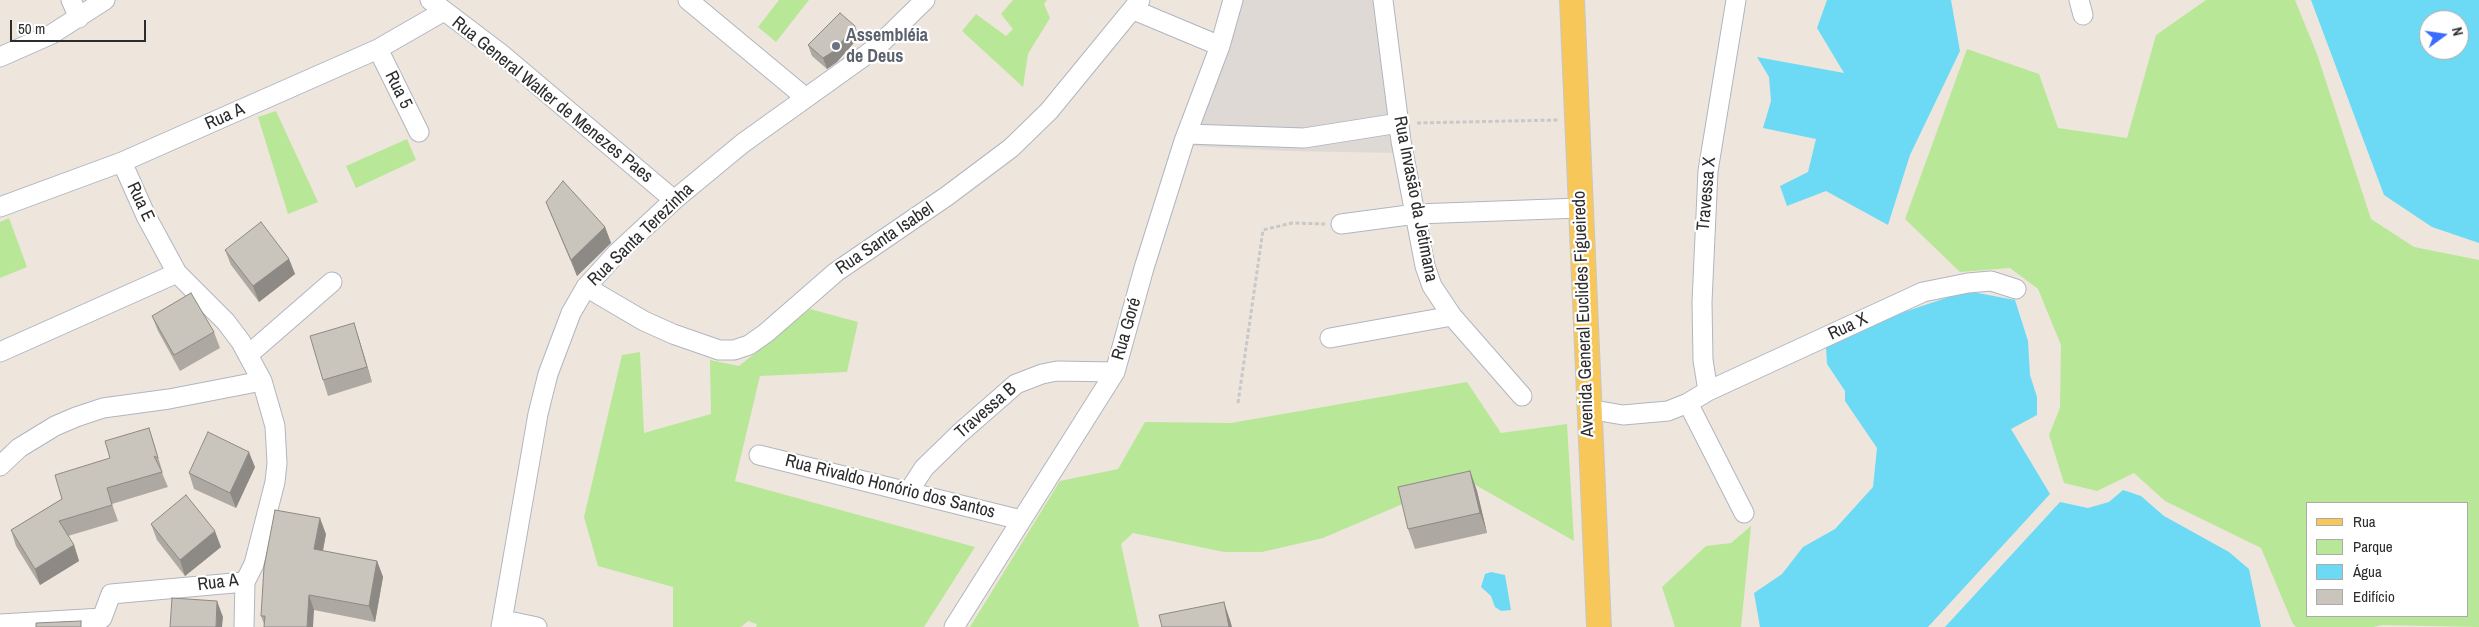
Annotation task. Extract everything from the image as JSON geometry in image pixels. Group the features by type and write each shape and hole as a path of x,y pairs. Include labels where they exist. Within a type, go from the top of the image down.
{"main road":[{"name":"Avenida General Euclides Figueiredo","path":"1572,0 1588,409 1599,627"}],"street":[{"path":"71,0 80,18"},
{"path":"0,57 52,34 80,18 105,0"},
{"path":"688,0 806,98"},
{"name":"Rua Santa Terezinha","path":"502,623 524,489 548,374 571,313 586,287 616,254 674,200 743,144 877,47 925,0"},
{"name":"Rua Goré","path":"954,627 1115,372 1144,268 1187,134 1220,46 1233,0"},
{"name":"Rua Invasão da Jetimana","path":"1383,0 1399,123 1425,266 1432,286 1452,316 1522,396"},
{"name":"Travessa X","path":"1708,391 1702,335 1706,189 1717,109 1736,0"},
{"name":"Rua A","path":"0,206 122,162 378,49 437,5"},
{"name":"Rua General Walter de Menezes Paes","path":"437,5 500,53 674,200"},
{"path":"1137,5 1220,46"},
{"name":"Rua Santa Isabel","path":"586,287 644,321 682,338 719,350 734,350 749,345 766,333 836,272 947,196 1011,148 1049,111 1137,5"},
{"name":"Rua 5","path":"378,49 418,132"},
{"path":"1187,134 1304,138 1399,123"},
{"name":"Rua E","path":"122,162 159,242"},
{"path":"1341,224 1416,214 1580,208"},
{"name":"Rua A","path":"0,624 102,623 111,594 245,582 254,564 275,482 277,463 276,426 262,380 248,355 226,322 177,273 159,242"},
{"path":"0,352 177,273"},
{"name":"Rua X","path":"1588,409 1636,415 1668,411 1923,292 1968,283 1991,281 2016,290"},
{"path":"248,355 332,282"},
{"path":"1330,338 1452,316"},
{"name":"Travessa B","path":"908,491 924,468 938,454 1016,384 1042,374 1057,371 1115,372"},
{"path":"0,466 19,448 55,426 76,417 111,407 169,399 262,380"},
{"path":"1688,403 1744,512"},
{"name":"Rua Rivaldo Honório dos Santos","path":"759,455 1021,520"},
{"path":"244,627 245,582"},
{"path":"502,623 537,627"}],"path":[{"path":"1399,123 1577,120"},
{"path":"1238,403 1263,230 1292,223 1341,224"}],"green space":[{"path":"779,0 809,0 776,42 758,27"},
{"path":"1013,0 1047,0 1044,4 1050,18 1028,54 1023,87 962,31 976,14 1006,36 1013,29 1001,14"},
{"path":"2206,0 2295,0 2317,54 2371,219 2414,247 2479,260 2479,627 2382,625 2373,627 2296,627 2293,624 2261,548 2165,501 2134,473 2097,491 2064,483 2049,435 2060,408 2061,345 2038,289 2010,268 1960,272 1905,219 1967,49 2039,74 2058,128 2127,138 2156,35"},
{"path":"276,111 318,202 288,214 258,117"},
{"path":"407,139 416,160 356,188 346,166"},
{"path":"9,218 27,267 0,278 0,222"},
{"path":"810,309 858,322 847,372 760,376 735,481 975,547 924,627 756,627 757,624 748,621 741,627 673,627 673,587 598,566 584,517 622,355 640,352 644,433 711,414 710,360 739,366"},
{"path":"1467,382 1501,433 1567,424 1574,541 1472,483 1461,479 1323,538 1262,552 1224,552 1133,533 1121,544 1139,627 970,627 1060,481 1118,469 1145,422 1231,423"},
{"path":"1751,526 1741,627 1675,627 1662,587 1706,546 1731,543"}],"shaded area":[{"path":"1241,0 1375,0 1397,153 1285,151 1193,146"}],"water":[{"path":"1827,0 1951,0 1960,51 1910,155 1888,225 1826,191 1787,206 1780,186 1808,172 1816,139 1763,128 1771,101 1769,77 1757,57 1844,73 1817,28"},
{"path":"2311,0 2479,0 2479,243 2432,227 2384,195"},
{"path":"1967,291 2015,300 2028,341 2030,375 2037,397 2037,415 2011,429 2050,494 1928,627 1760,627 1754,593 1782,574 1803,547 1835,529 1873,487 1877,448 1845,401 1845,391 1827,364 1826,347 1898,314"},
{"path":"2123,490 2141,496 2164,516 2229,552 2249,569 2261,627 1945,627 2060,502 2088,508 2109,502"},
{"path":"1491,572 1505,575 1511,610 1501,611 1495,607 1491,596 1481,587 1485,574"}],"building":[{"path":"840,13 855,26 834,51 823,58 808,45"},
{"path":"563,181 605,227 571,260 546,202"},
{"path":"261,222 289,259 253,286 225,250"},
{"path":"191,293 214,332 174,355 152,316"},
{"path":"354,323 367,367 323,380 310,336"},
{"path":"149,428 158,458 154,456 162,472 107,488 112,505 59,521 74,545 35,569 11,530 62,499 55,475 110,458 105,441"},
{"path":"208,432 249,452 230,493 189,473"},
{"path":"1470,471 1480,513 1408,529 1398,487"},
{"path":"186,495 215,531 180,560 151,524"},
{"path":"275,510 320,518 314,549 377,561 369,606 309,595 307,627 264,627 265,616 261,616 264,567"},
{"path":"172,598 217,601 216,627 170,627"},
{"path":"1224,602 1229,627 1162,627 1159,615"},
{"path":"81,621 81,627 36,627 36,623"}],"place":[{"name":"Assembléia de Deus","path":"836,46"}]}
